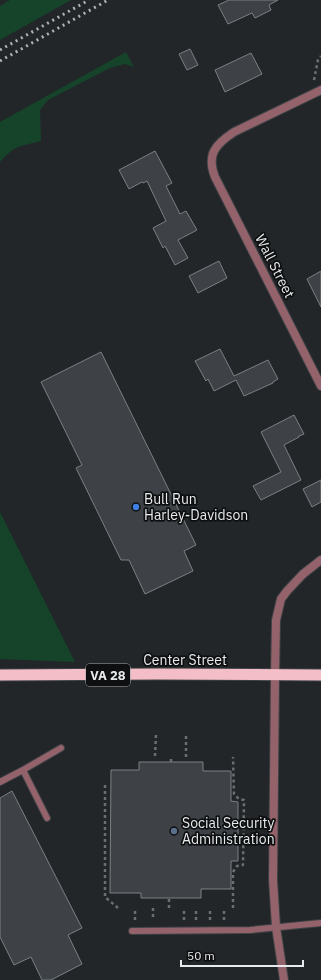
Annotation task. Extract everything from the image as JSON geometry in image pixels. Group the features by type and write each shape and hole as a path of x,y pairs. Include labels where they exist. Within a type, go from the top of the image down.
{"highway":[{"name":"Center Street","path":"0,675 321,675"}],"street":[{"path":"308,96 321,90"},
{"name":"Wall Street","path":"308,96 234,132 223,139 216,147 212,156 211,165 321,386"},
{"path":"284,980 276,927 272,880 276,620 281,600 294,582 311,566 321,560"}],"lane":[{"path":"0,782 61,748"},
{"path":"23,770 47,818"},
{"path":"132,931 250,930 321,923"}],"path":[{"path":"308,96 313,87 318,60 321,56"},
{"path":"156,734 156,756"},
{"path":"186,734 186,757"},
{"path":"171,757 171,762"},
{"path":"233,757 234,794 238,799 244,800 244,865 237,866 232,872 233,908"},
{"path":"105,785 105,897 118,908"},
{"path":"169,898 169,908"}],"green space":[{"path":"10,0 71,0 0,40 0,6"},
{"path":"126,52 134,67 125,64 110,68 48,100 40,110 41,141 14,149 0,162 0,122"},
{"path":"0,512 75,662 0,659"}],"building":[{"path":"229,0 278,0 269,5 271,10 255,18 252,13 228,24 218,5"},
{"path":"190,49 198,65 187,70 179,54"},
{"path":"251,53 262,74 225,92 215,70"},
{"path":"155,151 172,183 166,186 180,214 186,211 197,230 178,240 188,258 175,265 165,246 163,248 153,228 166,221 147,181 129,189 119,170"},
{"path":"219,261 227,278 198,293 189,276"},
{"path":"321,271 321,307 307,279"},
{"path":"220,349 234,376 268,360 278,379 273,383 244,396 236,380 214,391 208,379 206,381 195,361"},
{"name":"Bull Run Harley-Davidson","path":"101,352 196,545 184,551 193,571 145,594 129,560 121,560 76,468 82,465 41,382"},
{"path":"294,415 304,434 284,445 301,480 261,500 253,486 281,472 261,432"},
{"path":"321,480 321,502 312,507 303,489"},
{"name":"Social Security Administration","path":"139,762 203,762 203,771 231,771 231,801 238,802 238,861 231,861 231,889 201,889 201,898 141,898 141,893 110,893 111,770 139,770"},
{"path":"12,791 82,928 68,935 82,964 51,980 42,980 31,957 14,965 0,937 0,798"}],"railway":[{"path":"0,50 89,0"},
{"path":"0,61 108,0"}],"place":[{"name":"Bull Run Harley-Davidson","path":"136,507"},
{"name":"Social Security Administration","path":"174,831"}]}
